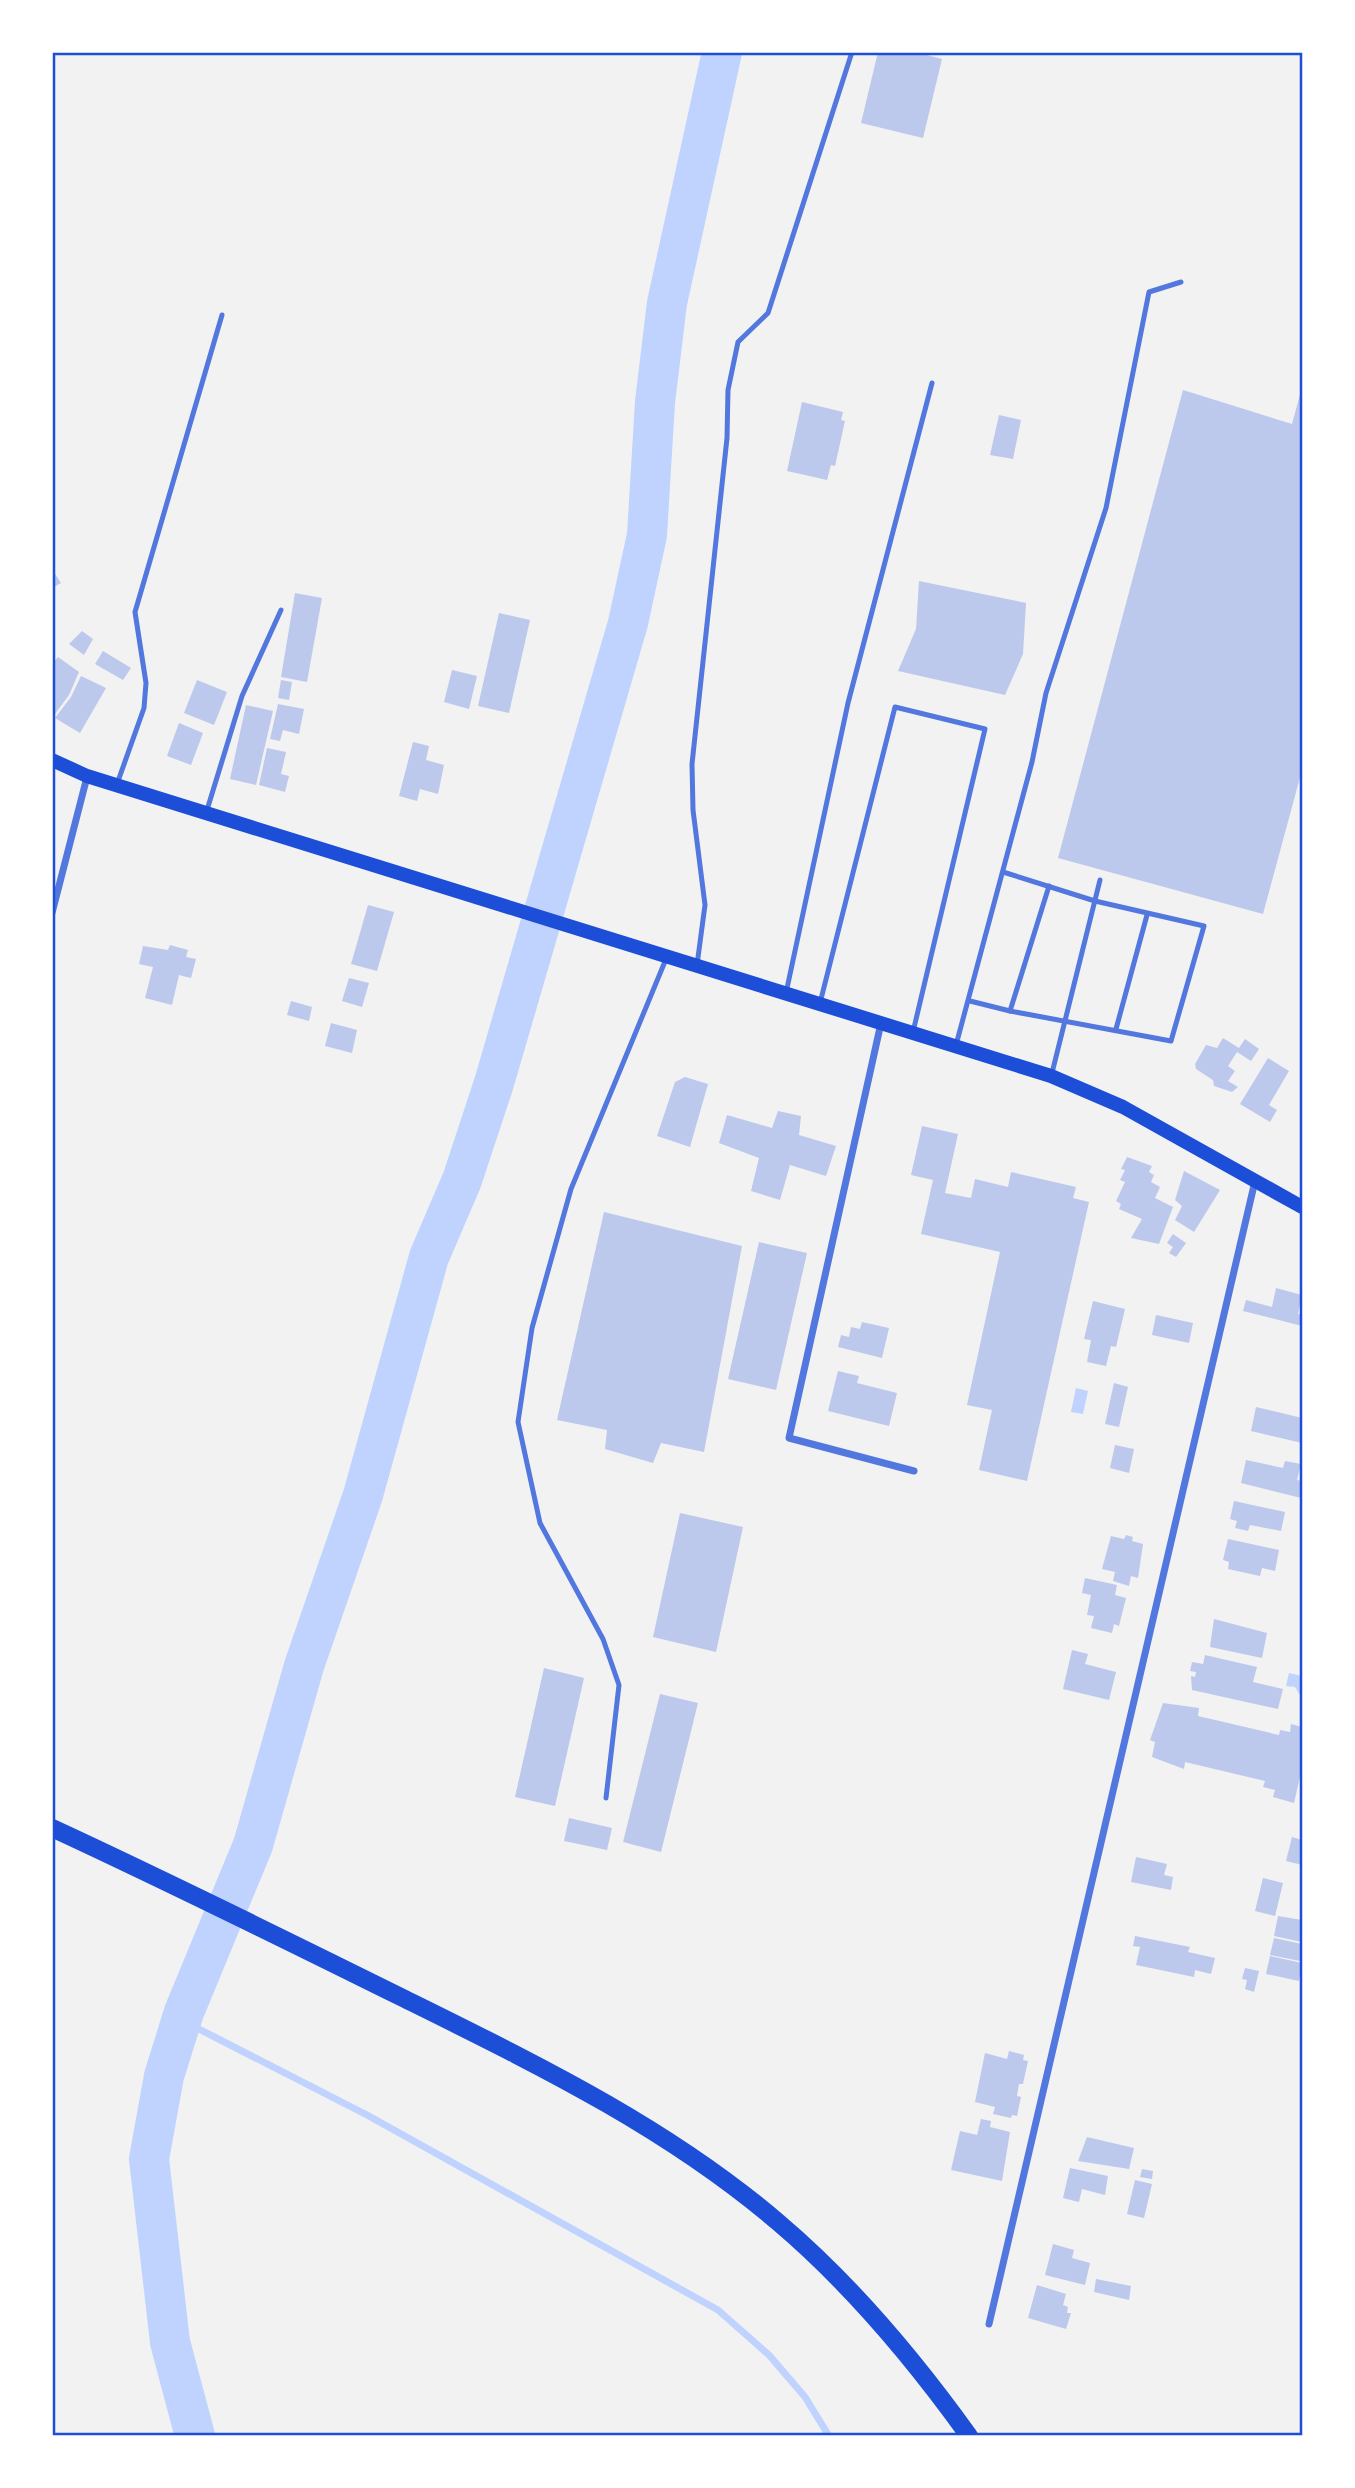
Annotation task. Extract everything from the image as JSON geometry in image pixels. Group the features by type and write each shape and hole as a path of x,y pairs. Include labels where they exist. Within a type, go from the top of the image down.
{"highway":[{"path":"52,1828 185,1889 542,2067 693,2156 779,2223 852,2291 920,2368 968,2435"}],"main road":[{"path":"52,761 88,776 1051,1076 1123,1107 1303,1207"}],"street":[{"path":"52,913 88,776"},
{"path":"881,1022 789,1438 914,1471"},
{"path":"989,2324 1255,1180"}],"lane":[{"path":"697,965 705,905 693,810 692,764 727,438 728,390 738,342 768,313 852,52"},
{"path":"956,1045 970,1001 1032,762 1046,693 1106,508 1149,292 1181,282"},
{"path":"117,785 144,708 146,683 135,612 222,315"},
{"path":"786,993 848,703 932,383"},
{"path":"206,813 242,696 281,610"},
{"path":"820,1003 895,707 985,729 913,1032"},
{"path":"970,1001 1171,1041 1204,926 1147,915 1003,872"},
{"path":"1051,1076 1100,880"},
{"path":"1010,1011 1049,886"},
{"path":"1116,1029 1147,915"},
{"path":"606,1798 619,1685 603,1639 540,1523 518,1422 532,1328 571,1189 667,956"}],"water":[{"path":"1076,1388 1088,1391 1083,1414 1071,1412"},
{"path":"1289,1673 1302,1676 1301,1697 1295,1687 1286,1686"}],"building":[{"path":"878,52 915,52 942,59 923,138 861,123"},
{"path":"1302,387 1302,770 1263,914 1058,858 1183,390 1292,424"},
{"path":"802,402 843,412 841,420 845,421 835,466 831,465 827,480 787,471"},
{"path":"999,415 1021,420 1013,459 990,455"},
{"path":"52,569 61,583 52,588"},
{"path":"919,581 1026,603 1023,654 1005,695 898,671 916,629"},
{"path":"295,593 322,598 307,682 281,677"},
{"path":"499,613 530,620 509,713 478,706"},
{"path":"82,631 93,639 84,655 69,644"},
{"path":"103,651 131,668 123,680 95,664"},
{"path":"58,657 79,672 69,695 52,718 52,664"},
{"path":"452,670 477,676 469,709 444,702"},
{"path":"81,676 106,688 80,733 55,718 71,697"},
{"path":"197,680 227,692 214,725 184,713"},
{"path":"281,680 292,682 289,700 278,698"},
{"path":"278,704 304,709 299,734 283,730 280,741 270,739"},
{"path":"246,705 273,711 256,785 230,779"},
{"path":"179,723 203,733 191,765 167,756"},
{"path":"413,742 429,746 426,760 444,765 438,794 420,789 417,801 399,796"},
{"path":"267,748 286,752 281,774 289,776 285,792 259,785"},
{"path":"368,905 394,912 377,971 351,964"},
{"path":"170,945 188,950 186,957 196,959 191,978 179,975 172,1005 145,998 153,967 139,964 143,946 168,950"},
{"path":"349,978 369,983 362,1007 342,1001"},
{"path":"291,1001 312,1007 309,1021 287,1015"},
{"path":"331,1023 357,1030 352,1053 325,1046"},
{"path":"1223,1038 1239,1048 1245,1039 1259,1049 1251,1061 1237,1052 1228,1066 1235,1071 1228,1081 1238,1087 1232,1092 1214,1086 1213,1080 1196,1069 1195,1064 1206,1045 1217,1048"},
{"path":"1268,1058 1289,1071 1269,1105 1277,1110 1270,1122 1240,1104"},
{"path":"685,1077 708,1084 690,1147 657,1136 675,1082"},
{"path":"778,1111 801,1116 799,1135 836,1146 826,1176 790,1165 780,1200 751,1191 759,1158 719,1143 727,1115 772,1128"},
{"path":"922,1126 958,1134 945,1193 971,1198 975,1179 1008,1187 1011,1172 1076,1187 1073,1198 1089,1202 1027,1481 979,1470 992,1410 967,1405 1000,1252 921,1234 933,1180 911,1175"},
{"path":"1127,1157 1152,1166 1149,1172 1154,1175 1151,1182 1160,1187 1155,1198 1173,1207 1159,1244 1131,1238 1142,1219 1119,1209 1121,1204 1116,1201 1125,1182 1120,1180 1125,1170 1121,1169"},
{"path":"1184,1171 1220,1190 1194,1232 1175,1220 1182,1206 1175,1200"},
{"path":"604,1212 742,1246 704,1452 661,1443 653,1463 605,1449 607,1430 557,1420"},
{"path":"1173,1234 1186,1243 1176,1257 1169,1253 1173,1247 1167,1243"},
{"path":"759,1242 807,1253 776,1390 728,1379"},
{"path":"1276,1288 1302,1295 1298,1314 1302,1315 1302,1326 1243,1311 1246,1300 1272,1307"},
{"path":"1093,1301 1125,1309 1116,1347 1111,1346 1106,1366 1087,1362 1091,1340 1084,1339"},
{"path":"1156,1315 1193,1323 1189,1343 1152,1335"},
{"path":"862,1322 889,1328 882,1358 838,1347 841,1335 849,1337 851,1327 860,1329"},
{"path":"838,1371 859,1376 857,1383 897,1393 889,1426 828,1411"},
{"path":"1114,1383 1128,1387 1119,1427 1105,1424"},
{"path":"1256,1407 1302,1418 1302,1443 1251,1431"},
{"path":"1115,1445 1134,1449 1129,1473 1110,1468"},
{"path":"1246,1460 1283,1468 1285,1461 1301,1464 1297,1480 1302,1481 1301,1498 1241,1483"},
{"path":"1234,1501 1285,1512 1281,1531 1250,1525 1248,1531 1235,1528 1237,1521 1230,1519"},
{"path":"680,1513 743,1527 716,1652 653,1637"},
{"path":"1126,1535 1133,1537 1132,1541 1143,1544 1138,1578 1131,1576 1129,1586 1113,1581 1115,1572 1102,1569 1111,1536 1124,1539"},
{"path":"1228,1539 1279,1550 1275,1571 1262,1568 1260,1576 1228,1569 1229,1562 1223,1560"},
{"path":"1085,1578 1117,1585 1115,1595 1126,1598 1119,1626 1114,1624 1112,1633 1091,1628 1094,1616 1087,1615 1091,1595 1082,1593"},
{"path":"1214,1619 1267,1633 1262,1658 1210,1647"},
{"path":"1072,1650 1088,1654 1085,1664 1116,1672 1109,1700 1063,1689"},
{"path":"1205,1655 1257,1667 1253,1682 1283,1689 1278,1709 1192,1690 1191,1676 1195,1677 1196,1672 1190,1671 1192,1662 1203,1664"},
{"path":"544,1668 584,1678 555,1806 515,1797"},
{"path":"660,1694 698,1703 661,1852 623,1842"},
{"path":"1163,1703 1199,1708 1198,1716 1279,1735 1280,1730 1290,1732 1291,1724 1302,1727 1302,1768 1294,1803 1273,1797 1275,1790 1263,1787 1265,1781 1185,1762 1184,1769 1152,1757 1155,1742 1150,1740"},
{"path":"569,1818 612,1828 607,1850 564,1841"},
{"path":"1292,1837 1302,1840 1302,1865 1286,1861"},
{"path":"1136,1857 1167,1864 1164,1875 1173,1877 1171,1890 1131,1882"},
{"path":"1263,1878 1283,1883 1275,1916 1255,1911"},
{"path":"1278,1916 1302,1920 1302,1942 1274,1936"},
{"path":"1135,1936 1190,1947 1188,1952 1215,1958 1211,1974 1195,1970 1194,1977 1136,1965 1140,1947 1133,1946"},
{"path":"1274,1938 1302,1944 1300,1961 1270,1955"},
{"path":"1270,1956 1302,1963 1299,1981 1266,1974"},
{"path":"1245,1968 1259,1971 1254,1992 1245,1989 1247,1980 1242,1979"},
{"path":"1009,2051 1024,2055 1023,2060 1028,2061 1023,2084 1019,2084 1017,2096 1021,2097 1017,2116 1012,2115 1011,2118 993,2114 995,2107 975,2102 985,2053 1007,2059"},
{"path":"981,2119 991,2121 990,2127 1010,2132 1002,2181 951,2170 960,2131 977,2135"},
{"path":"1087,2137 1134,2148 1129,2169 1078,2161"},
{"path":"1070,2168 1108,2176 1105,2195 1082,2189 1079,2202 1063,2198"},
{"path":"1142,2169 1153,2171 1152,2179 1140,2177"},
{"path":"1135,2180 1152,2184 1144,2218 1127,2214"},
{"path":"1053,2244 1074,2250 1072,2258 1090,2263 1085,2285 1045,2275"},
{"path":"1096,2279 1131,2286 1129,2300 1094,2292"},
{"path":"1037,2285 1066,2294 1063,2305 1068,2307 1067,2313 1071,2313 1066,2329 1028,2318"}],"waterway":[{"path":"195,2436 170,2342 149,2159 164,2076 184,2012 253,1845 304,1666 363,1495 429,1257 462,1180 494,1083 628,623 647,535 655,402 667,303 722,52"},
{"path":"184,2012 197,2028 367,2115 718,2310 769,2355 805,2397 829,2436"}]}
